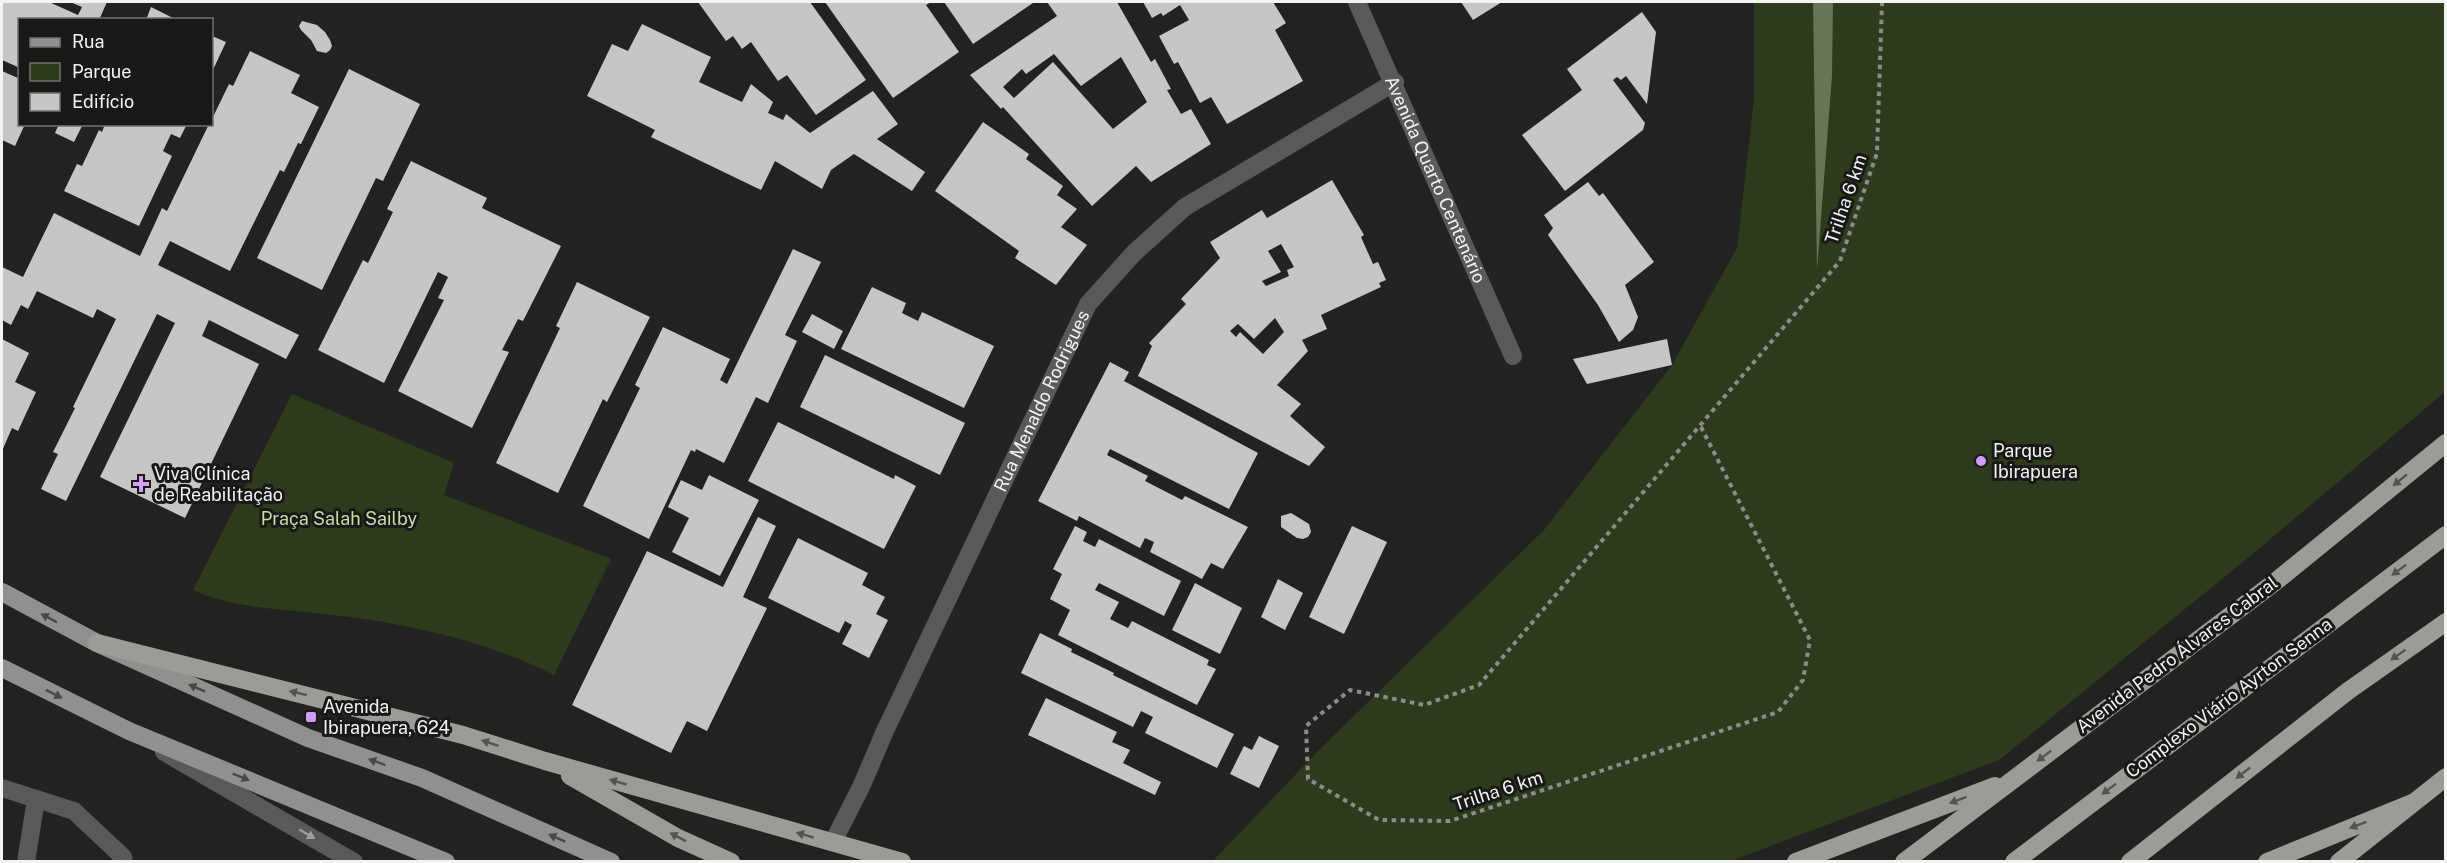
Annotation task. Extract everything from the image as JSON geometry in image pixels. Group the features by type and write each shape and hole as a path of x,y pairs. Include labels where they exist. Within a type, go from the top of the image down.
{"highway":[{"name":"Avenida Pedro Álvares Cabral","path":"1904,861 2275,582 2445,443"},
{"name":"Complexo Viário Ayrton Senna","path":"2014,861 2445,535"},
{"path":"2130,861 2348,691 2445,622"},
{"path":"97,643 463,735 545,761 902,861"},
{"path":"545,761 678,838 731,861"},
{"path":"2339,861 2445,777"},
{"path":"1796,861 2013,779"},
{"path":"2267,861 2412,803"}],"main road":[{"path":"2,592 97,643 308,738 422,778 611,861"},
{"path":"2,668 129,731 446,861"}],"street":[{"name":"Avenida Quarto Centenário","path":"1357,2 1395,82 1514,356"},
{"name":"Rua Menaldo Rodrigues","path":"833,842 1088,304 1134,253 1185,207 1395,82"},
{"path":"129,731 354,861"},
{"path":"2,788 74,811 123,857 124,861"},
{"path":"26,861 36,799"}],"path":[{"name":"Trilha 6 km","path":"1701,427 1810,640 1803,680 1778,712 1450,821 1379,820 1308,779 1306,726 1350,690 1424,705 1479,685 1840,261 1877,153 1882,2"}],"green space":[{"name":"Parque Ibirapuera","path":"1754,2 2445,2 2445,392 2243,562 1999,760 1731,861 1212,862 1319,750 1544,530 1672,365 1737,248 1754,99"},
{"name":"Praça Salah Sailby","path":"292,394 454,463 444,495 611,559 554,675 501,652 442,634 352,617 223,601 193,590"}],"shaded area":[{"path":"1813,2 1833,2 1832,76 1817,270"}],"building":[{"path":"2,2 49,2 78,15 82,7 70,2 107,2 100,18 18,18 18,67 2,60"},
{"path":"698,2 810,2 866,80 816,115 787,75 778,81 751,42 742,49 733,36 726,41"},
{"path":"825,2 931,2 926,5 959,52 893,98"},
{"path":"944,2 1032,2 1033,3 973,44"},
{"path":"1047,2 1117,2 1151,62 1155,59 1171,89 1167,90 1181,114 1191,109 1211,144 1151,182 1136,166 1092,206 1003,107 1001,109 970,75 1057,16","holes":["1054,54 1081,86 1121,57 1147,102 1113,129 1053,62 1014,98 1003,87 1022,69 1026,74"]},
{"path":"1143,2 1273,2 1286,23 1275,30 1303,81 1227,124 1211,97 1200,103 1178,62 1174,64 1159,36 1189,20 1180,5 1163,16 1161,13 1152,18"},
{"path":"1461,2 1502,2 1473,20"},
{"path":"151,7 173,18 147,18"},
{"path":"1642,12 1656,32 1647,104 1626,76 1621,80 1617,77 1613,80 1645,123 1643,130 1565,191 1522,135 1582,90 1567,69"},
{"path":"302,21 317,25 325,32 332,46 330,50 326,53 317,51 299,26"},
{"path":"642,24 711,57 699,82 742,102 751,84 773,102 768,113 783,120 786,114 810,133 873,91 898,124 877,139 925,172 912,191 854,154 831,170 822,189 775,161 761,190 651,137 655,130 587,96 612,44 628,51"},
{"path":"213,36 226,42 213,70"},
{"path":"250,51 300,75 291,93 319,107 284,172 280,170 230,271 170,241 158,265 299,335 286,359 209,320 202,336 259,364 185,518 100,477 175,323 157,314 66,501 41,489 58,454 53,452 116,319 97,309 93,318 37,291 28,309 21,305 11,325 2,320 2,267 23,277 54,213 140,256 162,208 167,211 208,126 213,126 213,117 229,84 233,86"},
{"path":"349,69 420,104 383,181 376,178 322,290 257,258"},
{"path":"2,71 18,78 18,126 24,126 15,146 2,140"},
{"path":"983,122 1029,154 1026,159 1063,186 1057,195 1077,209 1061,227 1087,245 1056,285 1015,258 1019,251 935,191"},
{"path":"58,126 82,126 74,142 55,133"},
{"path":"104,126 186,126 180,138 171,134 163,151 172,156 139,226 64,191 77,164 82,166 99,130 102,132"},
{"path":"411,161 487,198 482,208 561,246 523,321 518,319 502,350 509,352 472,428 398,391 444,300 438,298 448,277 438,272 384,383 318,350 363,260 368,263 393,212 387,209"},
{"path":"1332,180 1364,235 1361,237 1373,264 1378,262 1386,280 1379,283 1381,287 1321,315 1327,329 1302,340 1308,351 1277,385 1301,404 1290,416 1325,447 1309,466 1138,376 1152,346 1149,343 1186,304 1181,299 1220,258 1210,242 1262,210 1267,218","holes":["1281,244 1294,267 1287,270 1289,276 1266,286 1262,281 1281,272 1268,251","1275,318 1284,332 1263,354 1240,332 1236,337 1230,331 1238,324 1254,339"]},
{"path":"1588,182 1599,196 1603,193 1654,262 1625,285 1638,317 1633,330 1619,342 1598,305 1548,235 1553,228 1544,215"},
{"path":"793,249 821,262 785,335 797,341 768,403 756,397 724,463 696,449 695,452 691,450 649,539 583,506 640,388 635,385 663,327 730,359 720,380 727,384"},
{"path":"577,282 650,317 607,402 603,399 558,493 496,463 560,328 556,326"},
{"path":"872,287 906,303 902,313 918,321 922,312 994,346 964,408 841,349"},
{"path":"812,314 843,331 834,349 802,332"},
{"path":"2,339 29,353 15,382 36,392 18,431 12,428 2,451"},
{"path":"1667,339 1672,365 1587,384 1573,359"},
{"path":"825,355 965,423 940,475 800,407"},
{"path":"1110,362 1129,372 1124,381 1258,453 1229,509 1110,449 1107,455 1148,476 1145,481 1182,500 1185,496 1248,527 1223,569 1211,563 1202,579 1150,552 1154,542 1145,538 1140,548 1079,516 1077,521 1038,501"},
{"path":"778,422 894,479 895,475 916,486 884,549 748,481"},
{"path":"709,475 759,500 720,576 672,552 689,518 668,507 681,480 702,490"},
{"path":"1291,513 1309,524 1311,532 1308,537 1297,538 1281,527 1281,516"},
{"path":"758,517 776,526 743,597 767,608 707,731 687,721 671,753 572,705 647,551 723,587"},
{"path":"1075,526 1087,532 1083,541 1095,547 1099,539 1181,581 1164,616 1099,583 1095,590 1119,602 1110,619 1128,628 1132,621 1209,660 1207,665 1216,669 1197,705 1058,635 1070,610 1050,599 1062,574 1053,569"},
{"path":"1352,526 1387,542 1344,634 1309,617"},
{"path":"798,538 868,573 862,585 885,597 876,614 888,620 869,658 842,644 852,625 845,621 839,633 768,598"},
{"path":"1278,579 1303,593 1285,630 1261,617"},
{"path":"1195,583 1242,608 1220,654 1172,630"},
{"path":"1040,633 1072,649 1071,652 1114,673 1113,675 1234,734 1217,768 1145,733 1153,717 1141,711 1133,727 1021,673"},
{"path":"1046,698 1117,732 1112,742 1130,750 1123,763 1161,782 1155,795 1028,735"},
{"path":"1259,736 1279,746 1259,788 1230,774 1244,746 1252,750"}],"place":[{"name":"Parque Ibirapuera","path":"1981,461"},
{"name":"Viva Clínica de Reabilitação","path":"141,484"},
{"name":"Avenida Ibirapuera, 624","path":"311,717"}]}
